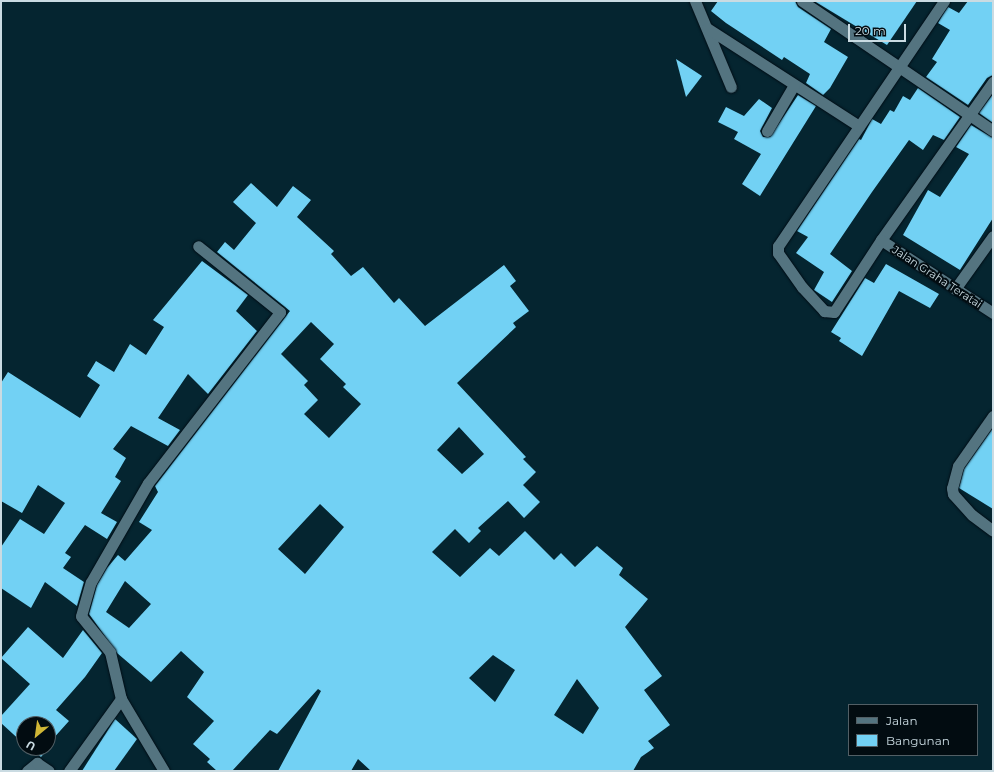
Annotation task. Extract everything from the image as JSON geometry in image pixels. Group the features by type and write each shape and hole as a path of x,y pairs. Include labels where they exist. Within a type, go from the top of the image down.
{"street":[{"path":"695,1 731,87"},
{"path":"802,1 993,131"},
{"path":"944,1 780,241 778,253 802,287 830,313 993,82"},
{"path":"707,28 859,126"},
{"path":"767,130 794,85"},
{"path":"955,289 993,236"},
{"name":"Jalan Graha Teratai","path":"881,240 993,313"},
{"path":"164,771 121,699 110,652 81,616 91,582 148,483 280,312 198,246"},
{"path":"993,416 958,466 952,488 953,494 972,515 993,531"},
{"path":"69,771 121,699"},
{"path":"27,771 37,763 49,771"}],"building":[{"path":"718,1 795,1 798,7 831,29 824,42 848,57 830,88 823,95 806,83 810,74 784,57 782,60 726,23 711,11"},
{"path":"814,1 917,1 887,45"},
{"path":"968,1 993,1 993,75 987,78 968,105 926,77 937,62 932,59 950,30 938,23 948,7 959,13"},
{"path":"676,59 702,76 686,97"},
{"path":"918,88 960,117 944,140 933,135 923,150 909,140 872,192 830,254 852,271 832,302 814,290 824,272 796,253 808,237 797,231 859,139 861,140 872,119 881,124 890,110 894,112 903,96 910,100"},
{"path":"993,94 993,123 979,113"},
{"path":"798,95 816,106 760,196 742,184 761,154 734,139 738,132 718,122 726,107 744,116 759,99 772,108 760,131 763,137 770,137"},
{"path":"971,125 993,138 993,218 960,270 903,235 928,190 940,197 969,154 956,147"},
{"path":"251,183 277,207 293,186 311,200 297,217 334,251 331,254 351,276 363,267 394,303 399,298 425,326 504,265 516,281 510,286 529,311 513,323 516,327 457,383 526,457 523,459 536,472 523,485 540,502 524,518 508,501 478,528 481,531 469,543 455,529 432,552 460,577 490,548 499,556 525,531 554,560 561,553 575,567 597,546 623,568 619,575 648,599 625,627 662,676 644,690 670,725 648,741 654,748 641,757 633,771 371,771 358,759 351,771 278,771 321,691 318,689 277,734 270,730 232,771 217,771 207,762 210,759 193,744 214,721 187,697 204,672 181,651 151,682 117,653 89,614 97,585 107,568 118,555 125,561 152,530 139,522 158,492 155,486 290,311 217,252 225,242 234,250 256,223 233,202","holes":["311,322 334,344 320,359 346,384 343,387 361,404 329,438 304,414 318,400 304,385 308,381 281,354","459,427 484,454 462,474 437,450","320,504 344,527 305,574 278,549","125,581 151,604 129,628 106,612","493,655 515,670 495,702 469,678","577,679 599,708 583,734 554,715"]},
{"path":"202,261 248,295 236,311 257,331 208,394 188,374 158,418 180,430 168,446 131,426 113,449 126,458 115,477 121,481 101,513 117,522 107,539 85,525 65,553 71,557 63,568 84,582 77,606 45,582 31,608 1,588 1,547 20,519 44,534 65,503 38,485 22,513 1,501 1,383 8,372 80,418 100,385 87,376 96,361 114,372 130,344 146,355 164,327 153,320"},
{"path":"886,264 939,294 930,308 899,291 862,356 839,341 841,338 831,332 865,278 874,283"},
{"path":"993,428 993,509 959,488 964,469"},
{"path":"28,627 63,658 83,630 102,653 85,677 56,710 69,721 56,735 56,716 16,716 16,737 1,723 1,716 30,684 1,658"},
{"path":"115,719 137,739 114,771 82,771"}]}
